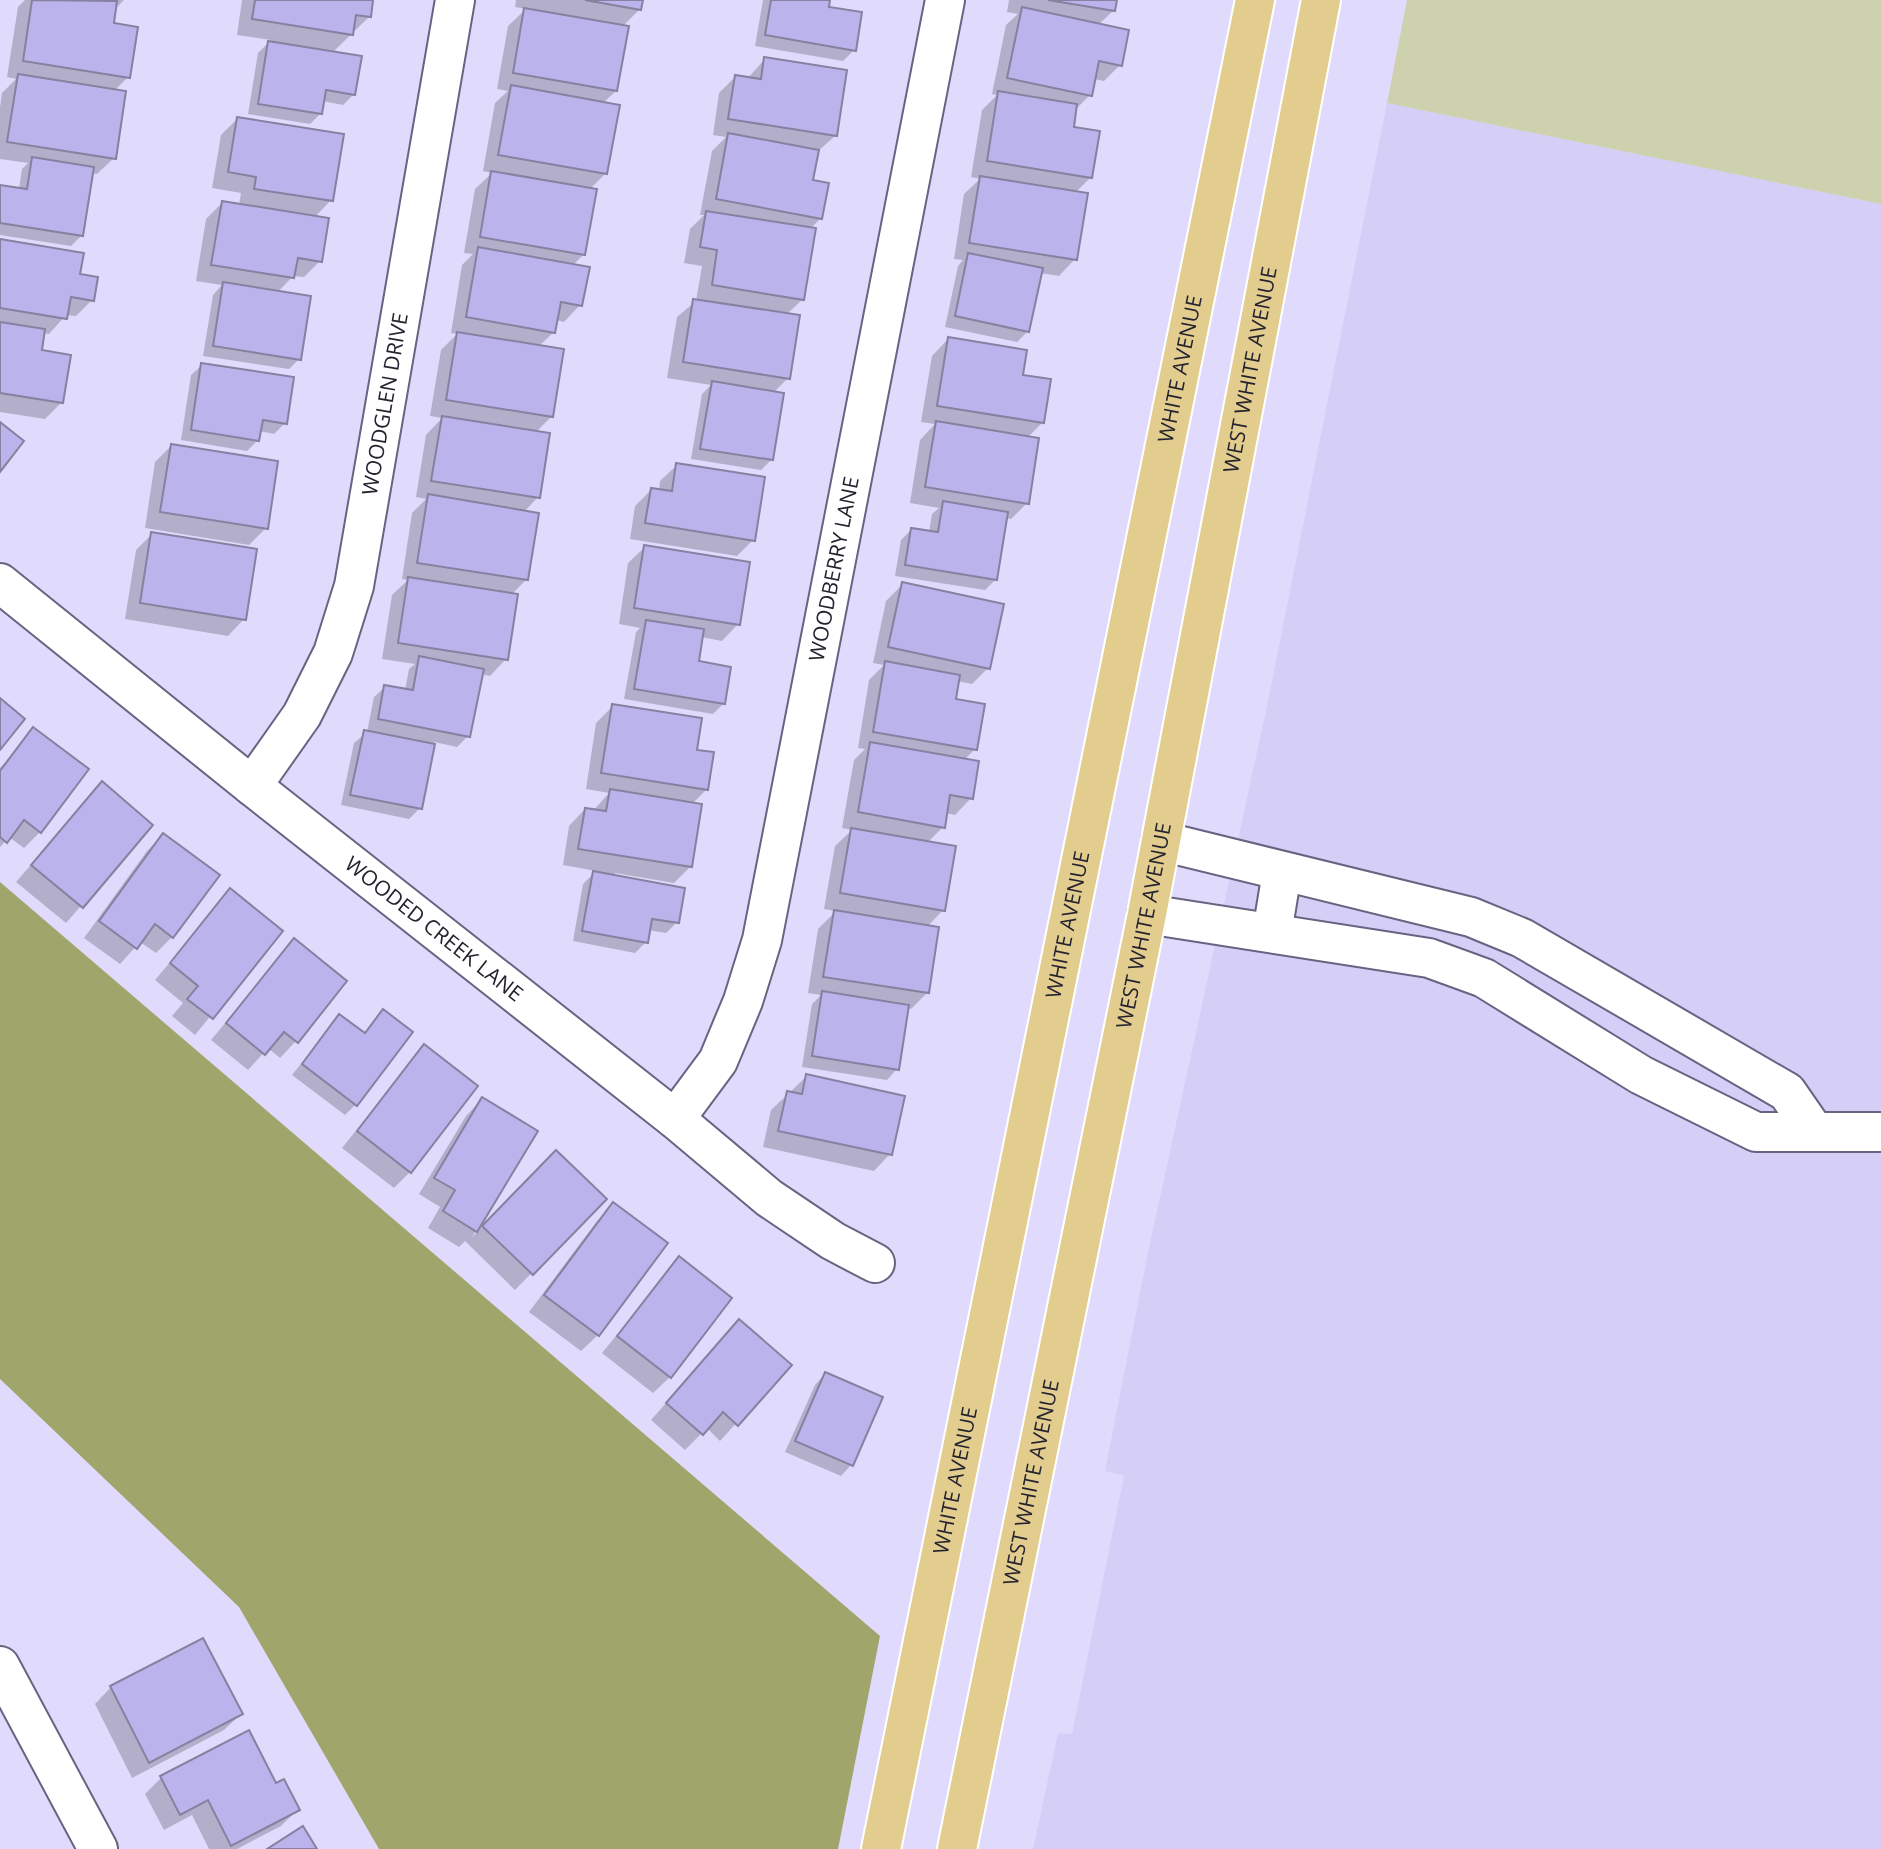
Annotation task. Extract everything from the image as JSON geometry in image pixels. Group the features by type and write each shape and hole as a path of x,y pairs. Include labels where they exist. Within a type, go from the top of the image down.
{"main road":[{"name":"WHITE AVENUE","path":"881,1849 1255,0"},
{"name":"WEST WHITE AVENUE","path":"957,1849 1147,914 1321,0"}],"street":[{"name":"WOODGLEN DRIVE","path":"252,786 302,715 333,653 354,586 455,0"},
{"name":"WOODBERRY LANE","path":"675,1119 719,1061 743,1000 762,940 945,0"},
{"name":"WOODED CREEK LANE","path":"0,583 252,786 675,1119 769,1198 833,1241 874,1263"},
{"path":"1161,841 1471,917 1522,939 1787,1092 1814,1131"},
{"path":"1272,933 1282,872"},
{"path":"1147,914 1429,958 1496,985 1641,1075 1756,1132 1881,1132"},
{"path":"1496,985 1522,939"},
{"path":"0,1666 98,1849"}],"shaded area":[{"path":"1387,103 1881,204 1881,1849 1033,1849 1058,1733 1072,1734 1124,1476 1105,1471 1147,1257 1266,711"}],"green space":[{"path":"1407,0 1881,0 1881,204 1387,103"},
{"path":"0,882 880,1636 838,1849 379,1849 239,1607 0,1379"}],"building":[{"path":"32,0 117,1 114,23 138,27 130,78 23,61"},
{"path":"255,0 373,0 371,17 356,15 353,35 252,19"},
{"path":"585,0 643,0 641,10"},
{"path":"771,0 830,0 829,7 862,12 856,51 765,35"},
{"path":"1048,0 1117,0 1115,11"},
{"path":"1022,7 1129,30 1122,66 1099,61 1092,96 1007,78"},
{"path":"524,8 629,26 617,91 513,73"},
{"path":"268,41 362,56 355,95 326,90 322,114 258,104"},
{"path":"764,57 847,70 837,136 728,119 735,75 761,79"},
{"path":"18,74 126,91 116,159 7,142"},
{"path":"511,85 620,105 607,174 498,155"},
{"path":"998,91 1077,104 1074,127 1100,131 1092,178 987,161"},
{"path":"237,117 344,134 333,201 254,189 256,177 228,172"},
{"path":"728,133 819,150 813,180 829,183 822,219 716,199"},
{"path":"32,157 94,167 83,236 0,223 0,185 27,189"},
{"path":"491,171 597,189 585,255 480,237"},
{"path":"980,176 1088,193 1077,260 969,243"},
{"path":"222,201 329,218 322,262 298,258 294,278 211,265"},
{"path":"706,211 816,228 804,300 712,285 717,250 700,247"},
{"path":"0,239 84,253 80,274 98,277 94,301 71,297 67,319 0,308"},
{"path":"478,247 590,267 582,306 561,302 555,333 466,317"},
{"path":"968,253 1043,268 1029,332 955,316"},
{"path":"223,282 311,296 301,360 213,346"},
{"path":"693,299 800,315 790,379 683,362"},
{"path":"0,322 45,329 42,350 71,355 63,403 0,393"},
{"path":"457,332 564,349 553,417 446,400"},
{"path":"948,337 1027,350 1023,375 1051,379 1044,423 937,406"},
{"path":"201,363 294,377 287,424 263,420 259,441 191,430"},
{"path":"712,381 784,393 773,460 700,449"},
{"path":"442,416 550,433 540,498 431,481"},
{"path":"936,421 1039,438 1029,504 925,487"},
{"path":"0,422 24,441 0,472"},
{"path":"171,444 278,461 268,529 160,512"},
{"path":"676,463 765,477 755,541 645,523 651,488 672,491"},
{"path":"428,494 539,513 528,580 417,563"},
{"path":"943,501 1008,512 997,580 905,565 911,528 938,532"},
{"path":"151,532 257,549 246,620 140,603"},
{"path":"644,545 750,562 740,625 634,608"},
{"path":"408,577 518,594 508,660 398,643"},
{"path":"902,582 1004,604 990,669 888,647"},
{"path":"646,620 704,629 699,661 731,667 725,704 634,689"},
{"path":"419,656 484,669 470,737 378,719 384,685 413,690"},
{"path":"885,661 960,675 956,699 985,704 977,750 873,732"},
{"path":"0,698 25,719 0,750"},
{"path":"612,704 702,718 697,750 714,752 708,790 601,773"},
{"path":"33,727 89,769 41,833 24,820 7,843 0,837 0,771"},
{"path":"364,730 435,744 422,809 350,795"},
{"path":"870,742 979,761 973,799 950,795 945,828 858,812"},
{"path":"102,781 153,825 83,908 31,865"},
{"path":"610,789 702,804 692,867 578,849 585,808 606,811"},
{"path":"851,828 956,846 945,911 840,893"},
{"path":"163,833 220,875 173,938 155,924 137,949 99,921"},
{"path":"593,871 685,888 679,923 652,919 648,943 582,931"},
{"path":"230,888 283,931 213,1019 187,999 198,986 170,963"},
{"path":"834,910 939,927 929,993 823,977"},
{"path":"294,938 347,981 298,1043 284,1032 265,1055 226,1023"},
{"path":"822,991 909,1005 899,1070 812,1056"},
{"path":"383,1009 413,1032 357,1106 302,1064 339,1014 365,1033"},
{"path":"424,1044 478,1086 411,1173 357,1131"},
{"path":"806,1074 905,1096 892,1155 778,1131 787,1091 802,1094"},
{"path":"482,1097 538,1131 477,1232 443,1211 455,1190 434,1178"},
{"path":"556,1150 607,1199 533,1275 482,1226"},
{"path":"613,1202 668,1243 599,1336 544,1295"},
{"path":"679,1256 732,1298 671,1378 617,1336"},
{"path":"739,1319 792,1365 738,1426 723,1412 703,1435 666,1403"},
{"path":"825,1372 883,1397 853,1466 795,1441"},
{"path":"203,1638 243,1714 149,1763 110,1686"},
{"path":"249,1730 276,1783 284,1779 300,1810 231,1846 208,1800 180,1815 160,1776"},
{"path":"303,1826 317,1849 267,1849"}]}
